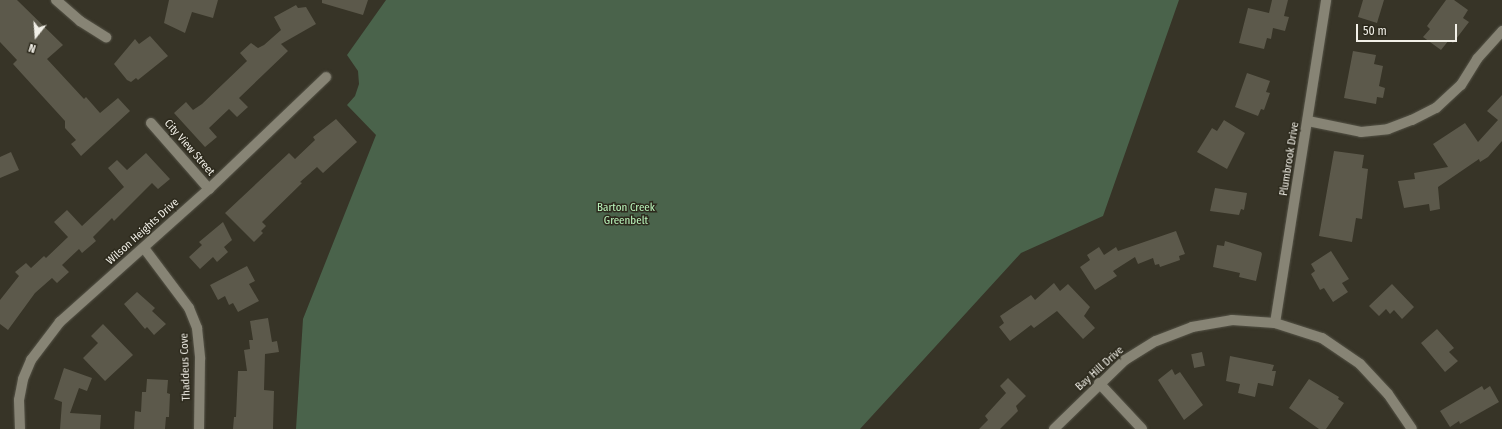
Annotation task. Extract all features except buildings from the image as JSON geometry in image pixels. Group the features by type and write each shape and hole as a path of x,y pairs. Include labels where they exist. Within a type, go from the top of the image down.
{"street":[{"path":"56,0 80,21 106,37"},
{"name":"Plumbrook Drive","path":"1275,322 1326,0"},
{"path":"1308,121 1361,132 1388,129 1412,120 1436,108 1461,85 1477,59 1502,31"},
{"name":"Wilson Heights Drive","path":"20,429 18,400 31,360 60,322 209,189 326,77"},
{"name":"City View Street","path":"152,123 209,189"},
{"name":"Thaddeus Cove","path":"144,248 190,308 197,328 200,359 199,429"},
{"name":"Bay Hill Drive","path":"1054,429 1099,383 1125,360 1156,340 1192,327 1232,320 1275,322 1322,338 1360,364 1388,394 1412,429"},
{"path":"1099,383 1142,429"}],"green space":[{"name":"Barton Creek Greenbelt","path":"386,0 1179,0 1103,216 1021,253 860,429 296,429 303,319 376,135 347,105 355,96 359,84 358,71 347,55"}]}
